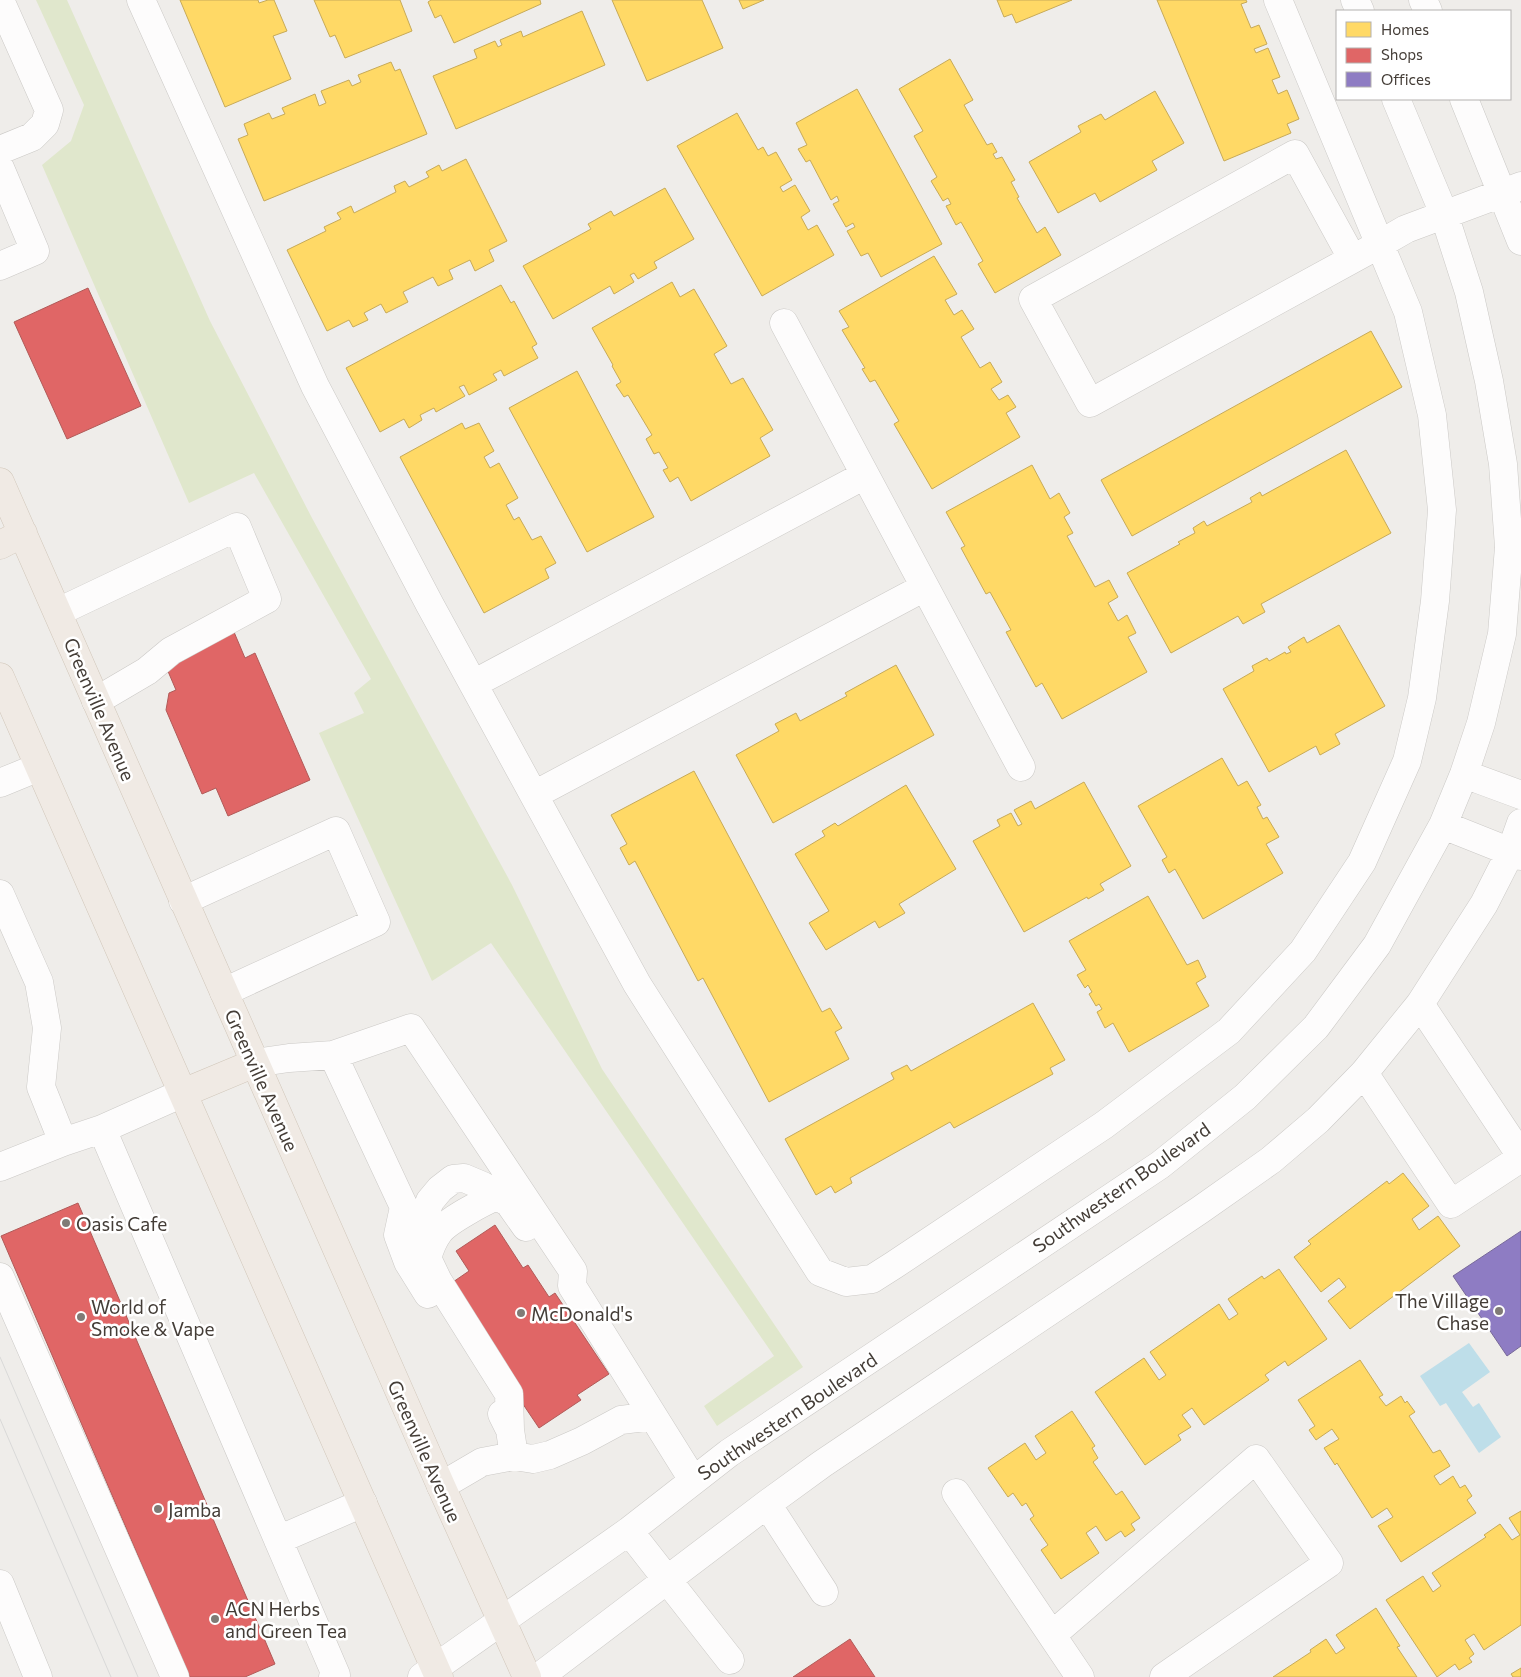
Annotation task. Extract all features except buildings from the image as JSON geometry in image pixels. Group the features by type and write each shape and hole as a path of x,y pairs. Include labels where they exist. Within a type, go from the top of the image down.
{"main road":[{"name":"Greenville Avenue","path":"0,482 12,539 58,612 183,901 527,1677"},
{"path":"0,677 363,1502 432,1674"},
{"path":"183,1093 255,1063"}],"street":[{"path":"0,0 49,110 45,124 32,137 0,150"},
{"path":"141,0 315,386 430,605 534,795 638,984 820,1272 846,1282 872,1279 894,1265 1104,1125 1229,1031 1303,951 1362,862 1407,761 1422,698 1435,600 1442,510 1432,416 1408,312 1278,0"},
{"name":"Southwestern Boulevard","path":"432,1674 629,1531 729,1453 1160,1165 1245,1097 1316,1027 1377,945 1443,826 1464,774 1481,723 1502,634 1509,547 1503,464 1489,381 1469,292 1444,214 1396,100"},
{"path":"1465,100 1512,190 1521,241"},
{"path":"1352,258 1295,154 1033,299 1090,403 1406,229 1512,190"},
{"path":"0,168 35,251 0,266"},
{"path":"784,323 1021,767"},
{"path":"473,684 866,475"},
{"path":"58,612 236,528 267,599 171,650 147,671 96,701"},
{"path":"534,795 925,587"},
{"path":"0,783 39,766"},
{"path":"1464,774 1521,795"},
{"path":"539,1677 766,1504 1200,1210 1263,1166 1318,1120 1364,1072 1420,1004 1516,853 1521,823"},
{"path":"1443,826 1516,853"},
{"path":"183,901 336,831 376,922 224,992"},
{"path":"0,894 39,982 47,1028 41,1087 63,1142"},
{"path":"0,940 24,991 47,1028"},
{"path":"1364,1072 1451,1204 1521,1157 1420,1004"},
{"path":"255,1063 332,1055 411,1028 573,1271 572,1286"},
{"path":"332,1055 404,1207 398,1236 408,1262 497,1402 512,1443 533,1459 550,1456 622,1420 653,1416"},
{"path":"0,1167 102,1129 183,1093"},
{"path":"102,1129 336,1675 333,1677"},
{"path":"512,1443 509,1394 438,1281 427,1258 432,1243 440,1230 481,1203 497,1196 509,1203 519,1215 559,1277 572,1286 693,1480"},
{"path":"0,1277 175,1677"},
{"path":"441,1486 512,1443"},
{"path":"1052,1635 1256,1459 1329,1563 1164,1677"},
{"path":"956,1493 1080,1677"},
{"path":"278,1540 363,1502"},
{"path":"766,1504 824,1592"},
{"path":"629,1531 730,1660"},
{"path":"0,1584 38,1677"}],"green space":[{"path":"36,0 67,0 210,321 312,518 512,885 602,1069 803,1367 717,1426 704,1406 774,1356 491,943 432,981 319,733 364,713 354,693 371,679 254,473 189,503 42,165 71,141 84,105"}],"water":[{"path":"1469,1343 1490,1372 1462,1392 1473,1407 1479,1403 1501,1437 1479,1453 1446,1403 1440,1406 1420,1376"}],"tram line":[{"path":"0,1357 138,1677"},
{"path":"0,1419 111,1677"}],"place":[{"name":"Oasis Cafe","path":"66,1223"},
{"name":"The Village Chase","path":"1499,1311"},
{"name":"McDonald's","path":"521,1313"},
{"name":"World of Smoke & Vape","path":"81,1317"},
{"name":"Jamba","path":"158,1509"},
{"name":"ACN Herbs and Green Tea","path":"215,1619"}]}
